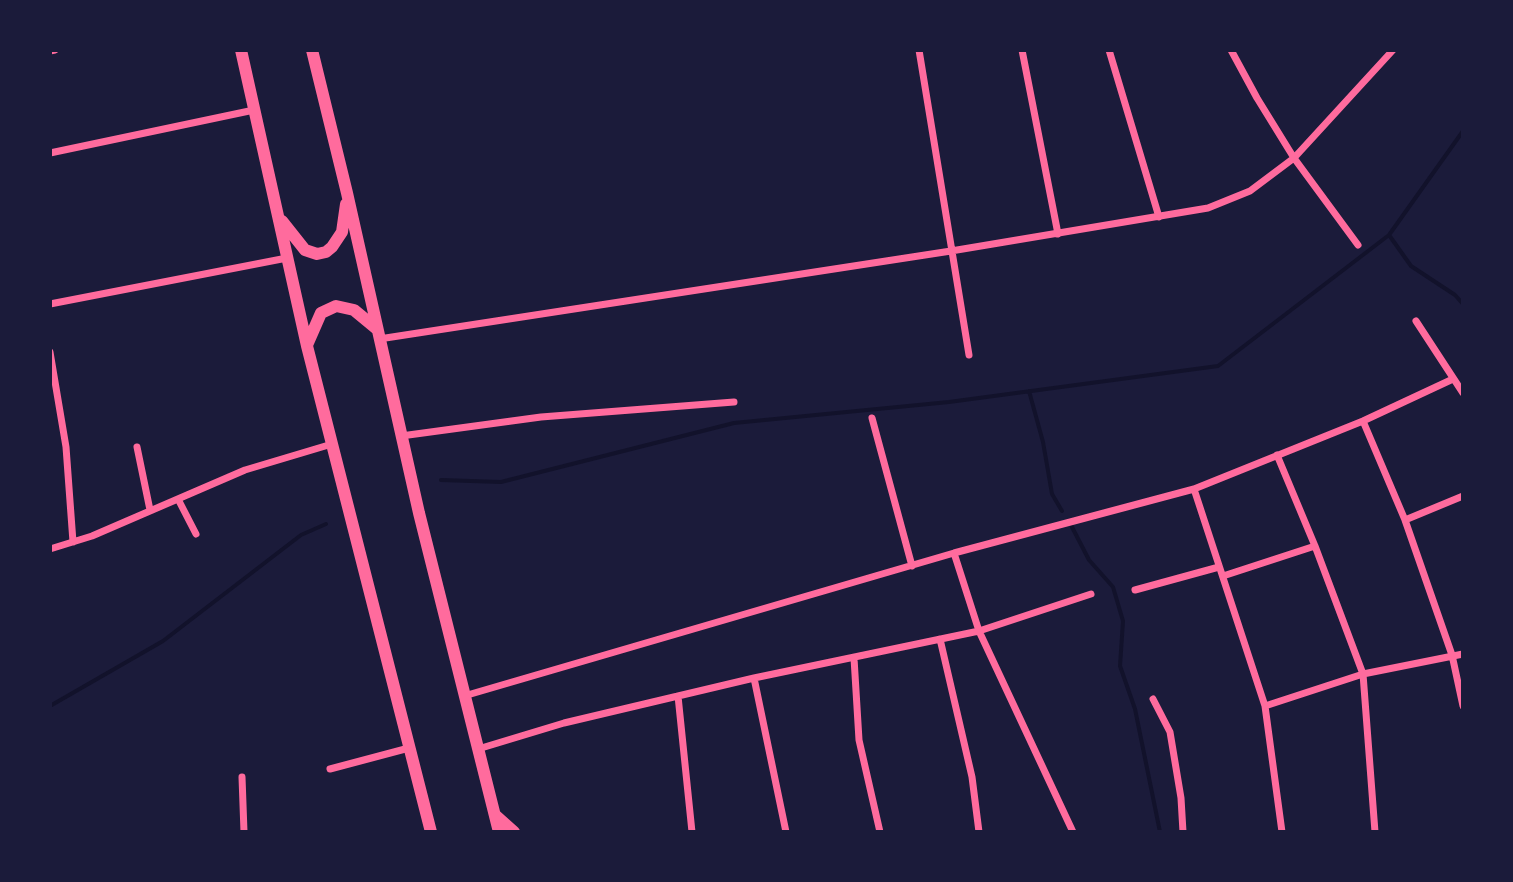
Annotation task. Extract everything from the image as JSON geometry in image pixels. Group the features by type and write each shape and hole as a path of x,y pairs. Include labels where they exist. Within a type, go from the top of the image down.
{"highway":[{"path":"241,50 307,346 431,832"},
{"path":"312,50 406,460 499,832"},
{"path":"277,215 305,250 317,254 326,252 342,232 347,193"},
{"path":"307,346 321,313 336,306 354,310 378,334"},
{"path":"494,815 514,832"}],"street":[{"path":"919,50 969,355"},
{"path":"1022,50 1058,234"},
{"path":"1109,50 1159,217"},
{"path":"1231,50 1294,158 1358,245"},
{"path":"378,334 951,251 1208,208 1237,198 1294,158 1393,50"},
{"path":"50,153 254,110"},
{"path":"50,304 287,258"},
{"path":"1416,321 1463,391"},
{"path":"50,352 66,447 73,542"},
{"path":"464,696 954,553 1194,489 1363,421 1453,379"},
{"path":"401,436 541,417 734,402"},
{"path":"872,418 912,566"},
{"path":"1363,421 1405,520 1452,655 1463,706"},
{"path":"50,549 245,470 333,444"},
{"path":"137,447 150,510"},
{"path":"1277,455 1363,674 1375,832"},
{"path":"1194,489 1265,706 1282,832"},
{"path":"1405,520 1463,496"},
{"path":"178,499 196,534"},
{"path":"1223,576 1315,546"},
{"path":"954,553 979,631 1073,832"},
{"path":"1135,590 1219,567"},
{"path":"478,749 564,723 754,678 979,631 1091,594"},
{"path":"940,639 972,777 979,832"},
{"path":"1265,706 1363,674 1463,654"},
{"path":"854,658 859,740 880,832"},
{"path":"754,678 786,832"},
{"path":"678,696 692,832"},
{"path":"1153,699 1170,732 1183,832"},
{"path":"330,769 409,748"},
{"path":"242,777 244,832"}],"waterway":[{"path":"441,480 501,482 734,423 949,402 1218,366 1389,235 1463,131"},
{"path":"1389,235 1411,266 1455,295 1463,304"},
{"path":"1029,391 1043,442 1052,494 1062,511"},
{"path":"50,706 163,641 301,535 326,524"},
{"path":"1072,527 1089,560 1113,587 1123,621 1120,666 1135,709 1160,832"}]}
